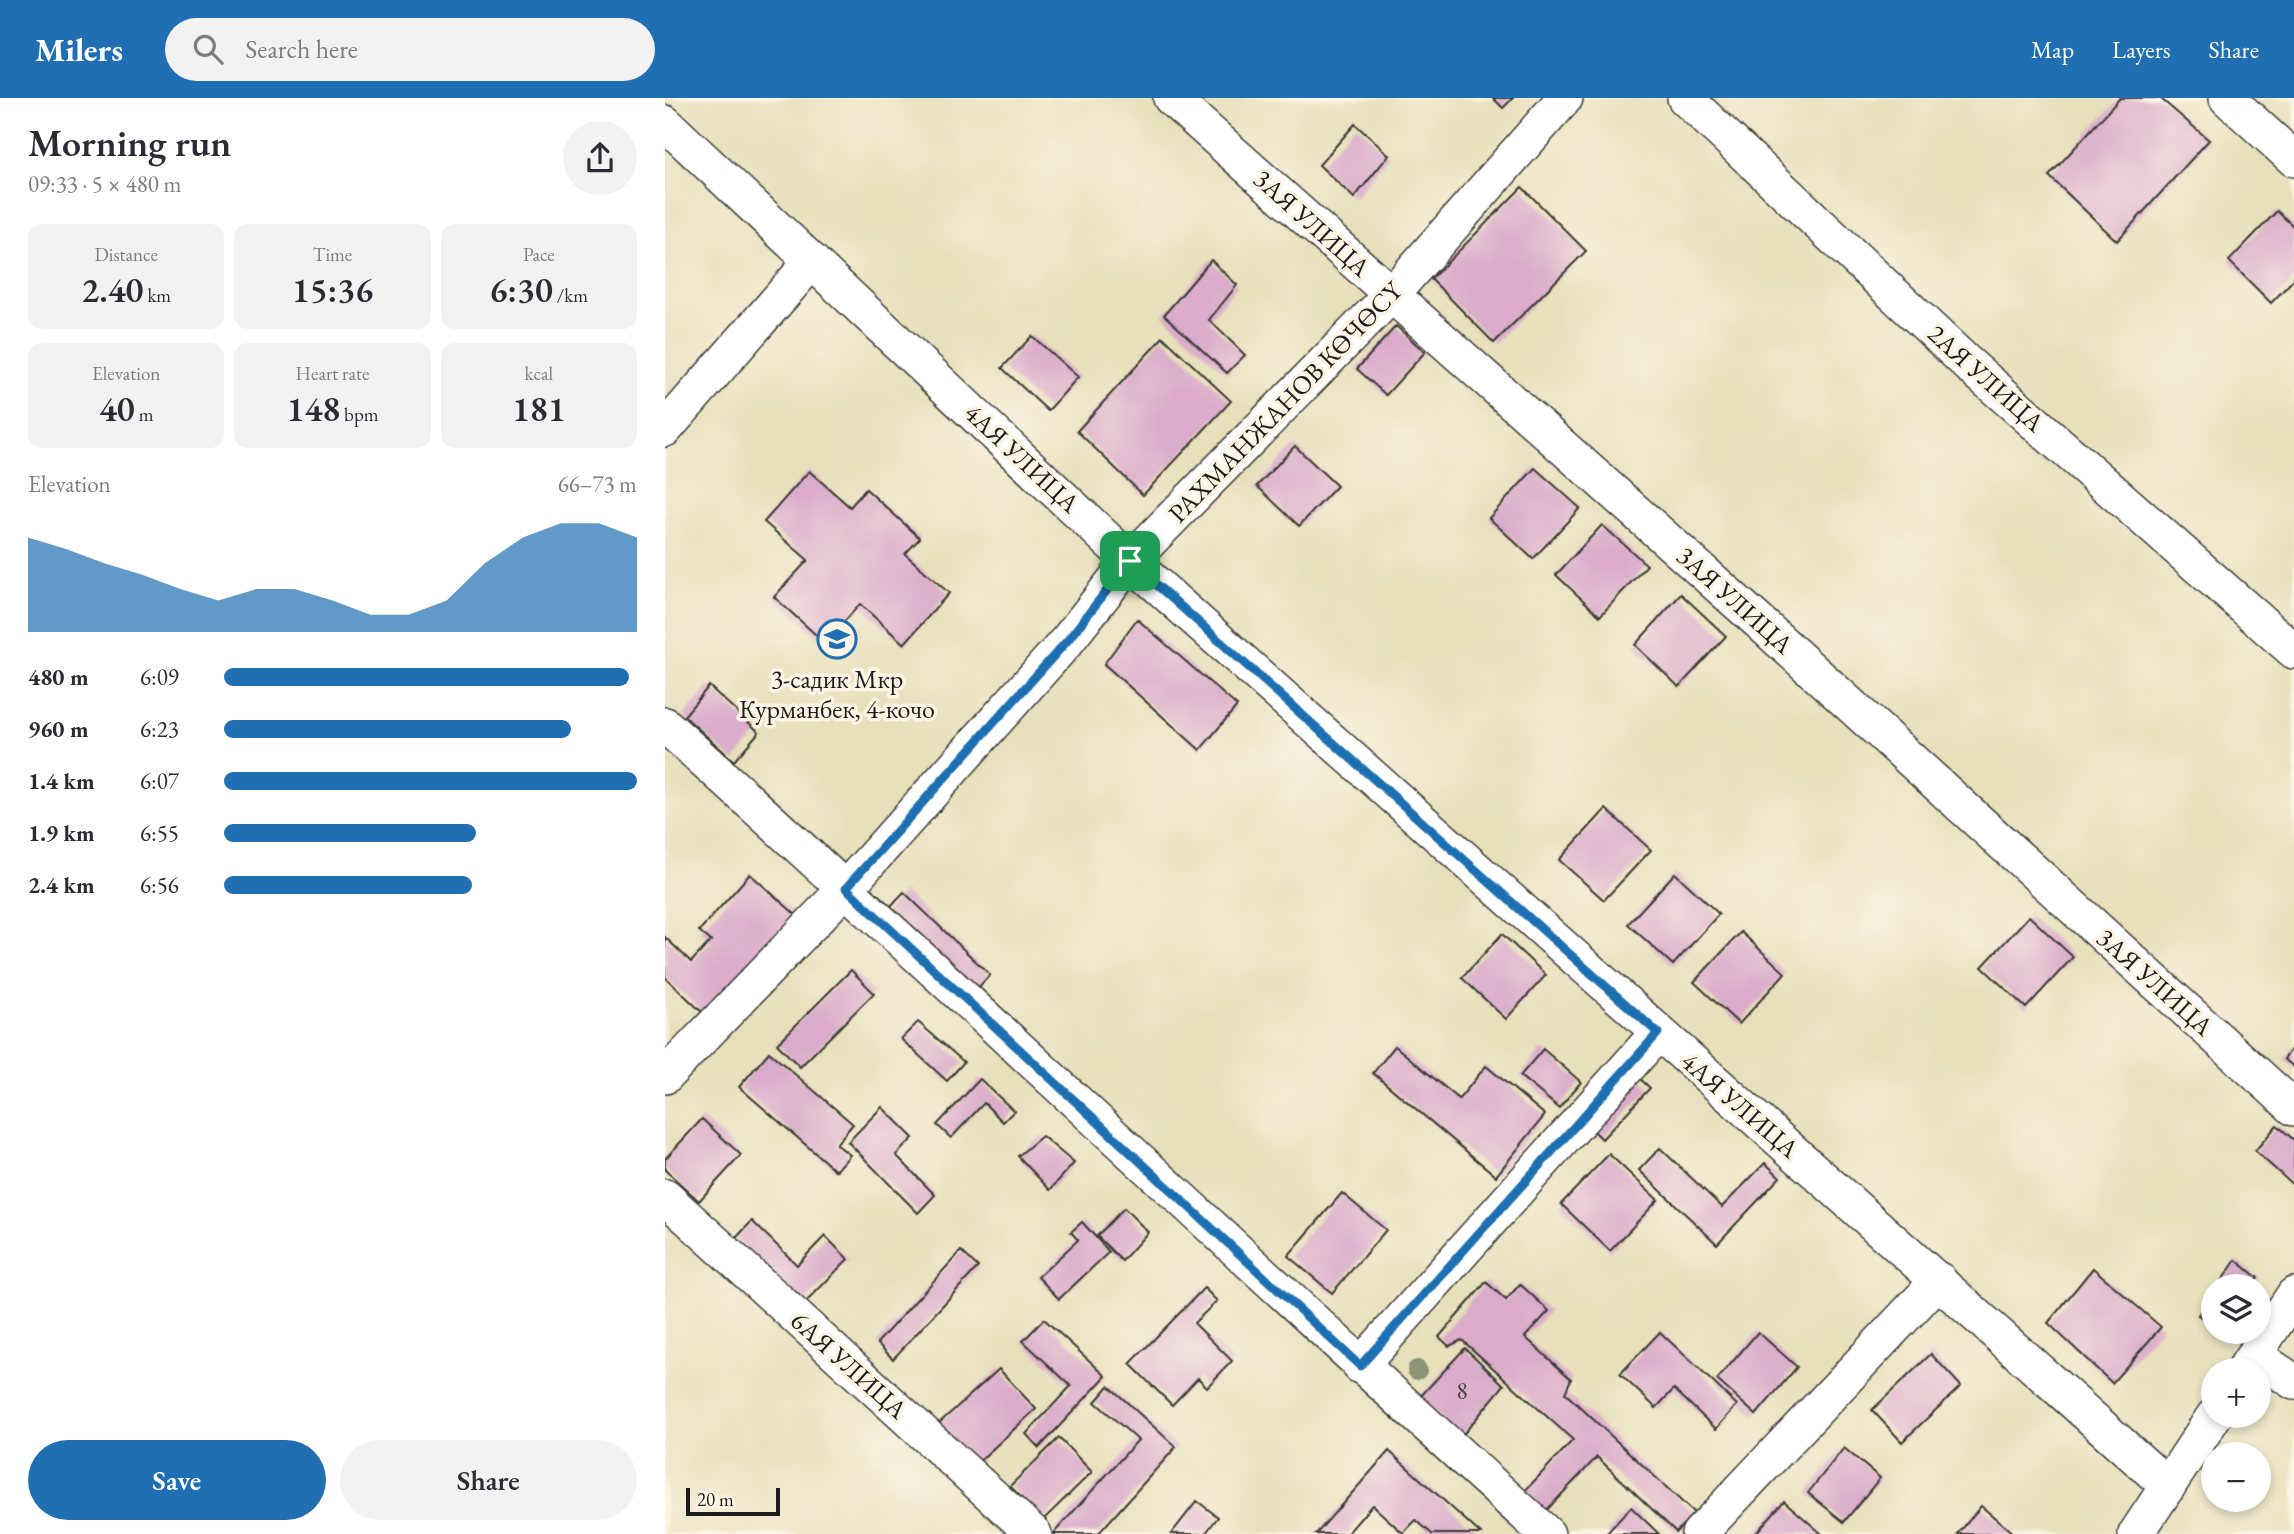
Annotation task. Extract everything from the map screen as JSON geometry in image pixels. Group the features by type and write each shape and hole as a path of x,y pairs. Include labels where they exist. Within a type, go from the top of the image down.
{"street":[{"name":"3АЯ УЛИЦА","path":"1171,98 1758,621 2294,1108"},
{"name":"РАХМАНЖАНОВ КӨЧӨСҮ","path":"665,1076 846,888 1067,641 1130,561 1392,294 1565,98"},
{"name":"2АЯ УЛИЦА","path":"1685,98 1967,363 2294,651"},
{"path":"2227,98 2294,159"},
{"name":"4АЯ УЛИЦА","path":"665,123 1130,561 2168,1486"},
{"path":"665,429 812,261"},
{"path":"665,725 846,888 1360,1366 1547,1534"},
{"path":"1360,1366 1658,1033"},
{"name":"6АЯ УЛИЦА","path":"665,1196 1034,1534"},
{"path":"1699,1534 1939,1280"},
{"path":"2252,1358 2294,1295"},
{"path":"2271,1372 2294,1382"},
{"path":"2136,1534 2206,1428"}],"building":[{"path":"1493,98 1513,98 1503,108"},
{"path":"2120,98 2160,98 2209,140 2117,241 2049,176"},
{"path":"1355,124 1389,155 1354,198 1319,165"},
{"path":"1522,187 1586,251 1494,343 1431,279"},
{"path":"2277,211 2294,227 2294,279 2271,303 2229,261"},
{"path":"1211,260 1237,285 1209,320 1245,355 1227,373 1164,315"},
{"path":"1396,326 1425,352 1386,395 1357,369"},
{"path":"1032,336 1078,377 1048,411 1002,368"},
{"path":"1163,337 1231,401 1143,495 1077,431"},
{"path":"1295,446 1337,486 1299,526 1257,486"},
{"path":"1535,468 1580,508 1533,559 1489,518"},
{"path":"809,471 850,507 866,489 920,538 905,554 949,593 904,644 860,604 825,643 774,597 808,560 764,522"},
{"path":"1602,525 1647,565 1600,616 1556,575"},
{"path":"1681,594 1726,636 1679,687 1635,645"},
{"path":"1137,619 1237,706 1200,750 1104,664"},
{"path":"709,686 759,732 734,761 684,716"},
{"path":"1606,809 1651,850 1604,900 1559,860"},
{"path":"1675,873 1719,914 1673,965 1628,924"},
{"path":"750,874 796,915 704,1014 665,977 665,937 691,962 711,941 699,931"},
{"path":"904,892 990,975 973,993 886,911"},
{"path":"2029,916 2073,957 2026,1008 1982,967"},
{"path":"1741,932 1785,973 1739,1024 1694,982"},
{"path":"1502,934 1546,975 1506,1019 1462,978"},
{"path":"851,970 874,993 800,1067 777,1044"},
{"path":"918,1022 964,1062 947,1081 901,1039"},
{"path":"2294,1045 2294,1067 2284,1059"},
{"path":"1395,1046 1459,1099 1486,1066 1545,1115 1496,1176 1373,1073"},
{"path":"1543,1049 1581,1082 1559,1108 1520,1076"},
{"path":"769,1052 853,1124 836,1144 850,1155 836,1171 739,1087"},
{"path":"1634,1073 1650,1088 1602,1139 1586,1123"},
{"path":"980,1079 1014,1111 1003,1122 984,1103 951,1138 937,1125"},
{"path":"882,1107 913,1138 896,1155 935,1195 918,1213 848,1142"},
{"path":"702,1119 741,1155 699,1201 665,1170 665,1159"},
{"path":"2277,1125 2294,1140 2294,1186 2255,1151"},
{"path":"1042,1136 1074,1163 1050,1190 1018,1156"},
{"path":"1660,1148 1722,1207 1765,1163 1780,1177 1717,1244 1639,1170"},
{"path":"1609,1154 1658,1200 1610,1251 1561,1204"},
{"path":"1342,1193 1386,1230 1332,1293 1288,1256"},
{"path":"1124,1208 1148,1232 1122,1261 1097,1236"},
{"path":"752,1221 797,1265 825,1236 848,1259 804,1304 736,1238"},
{"path":"1082,1222 1109,1252 1059,1299 1038,1277 1078,1240 1071,1232"},
{"path":"961,1251 978,1267 893,1359 877,1343"},
{"path":"2236,1260 2253,1274 2226,1274"},
{"path":"2093,1268 2161,1327 2112,1383 2048,1323"},
{"path":"1486,1282 1506,1300 1520,1284 1549,1311 1525,1337 1571,1379 1565,1393 1694,1513 1676,1532 1597,1457 1542,1515 1521,1495 1573,1440 1462,1340 1449,1346 1439,1337"},
{"path":"1204,1288 1217,1301 1194,1323 1232,1361 1207,1387 1198,1378 1172,1405 1130,1364"},
{"path":"1044,1319 1106,1376 1039,1448 1026,1434 1071,1386 1023,1341"},
{"path":"1660,1332 1737,1405 1716,1429 1674,1389 1656,1408 1620,1374"},
{"path":"1758,1332 1797,1367 1756,1415 1717,1380"},
{"path":"1465,1348 1504,1385 1461,1437 1419,1398"},
{"path":"1931,1354 1961,1386 1902,1442 1872,1410"},
{"path":"999,1369 1036,1409 975,1465 938,1424"},
{"path":"1109,1386 1176,1447 1098,1534 1053,1534 1138,1440 1095,1402"},
{"path":"1059,1438 1092,1472 1043,1520 1010,1486"},
{"path":"1844,1448 1880,1478 1844,1522 1808,1493"},
{"path":"1389,1451 1481,1534 1432,1534 1416,1520 1403,1533 1372,1505 1347,1534 1316,1534"},
{"path":"1197,1501 1218,1517 1205,1534 1171,1534"},
{"path":"1784,1501 1822,1534 1755,1534"},
{"path":"1981,1506 2014,1534 1958,1534"},
{"path":"1631,1507 1659,1534 1606,1534"}],"place":[{"name":"3-садик Мкр Курманбек, 4-кочо","path":"837,639"}],"route":[{"path":"1130,561 1658,1033 1360,1366 846,888 1067,641 1130,561"}]}
